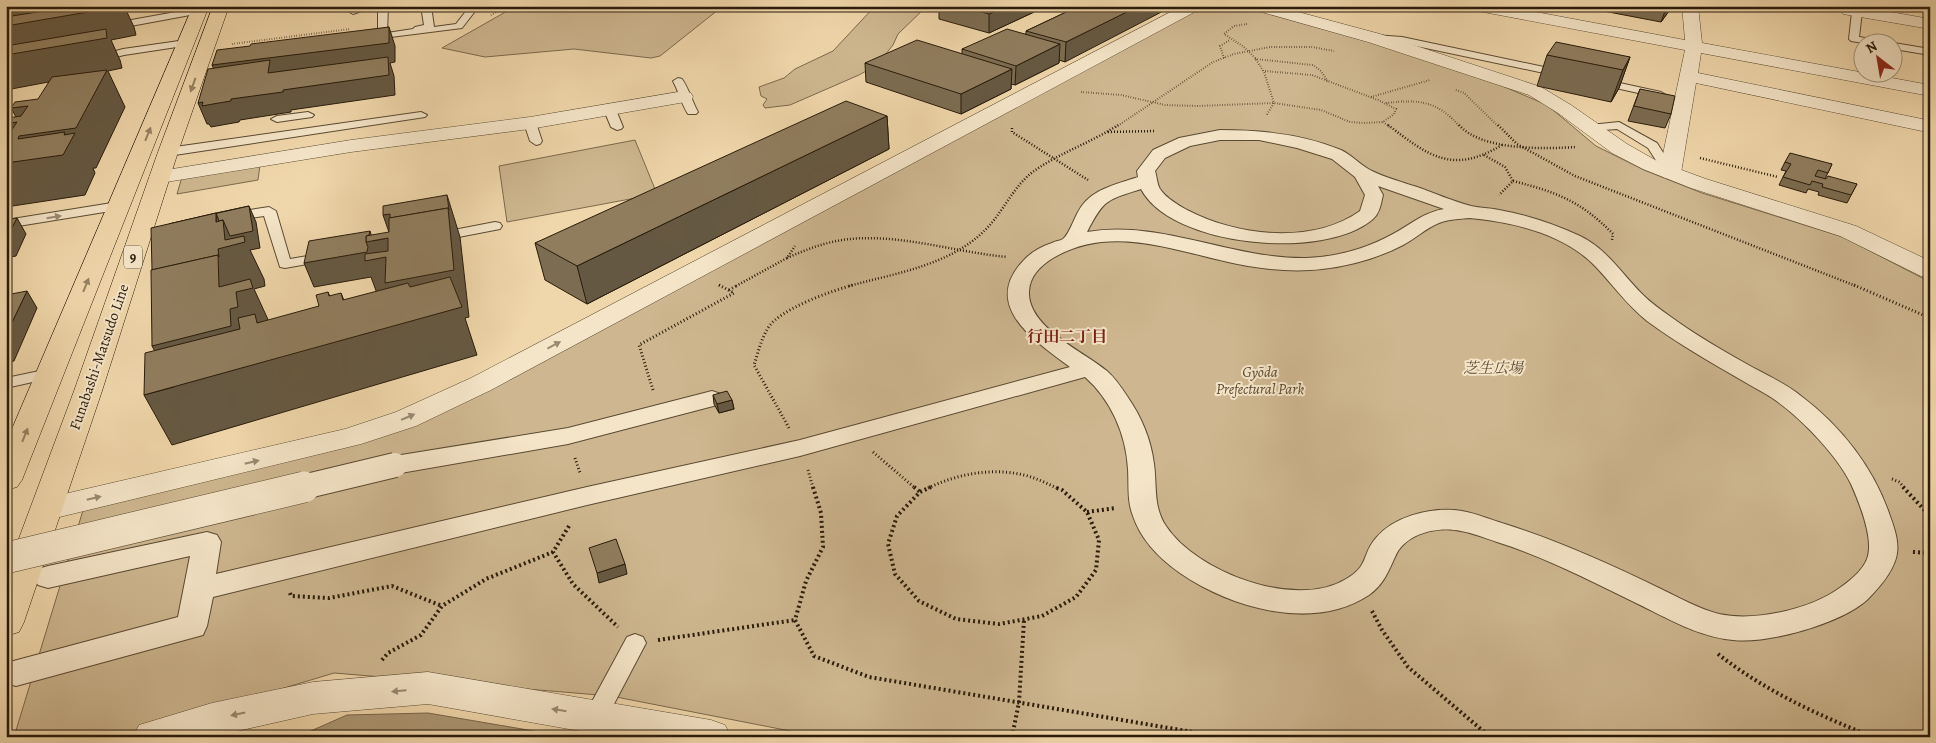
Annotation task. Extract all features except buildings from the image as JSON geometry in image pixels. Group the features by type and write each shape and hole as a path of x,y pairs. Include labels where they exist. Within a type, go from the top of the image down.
{"main road":[{"name":"Funabashi-Matsudo Line","path":"6,622 147,230 168,152 222,6"},
{"name":"Funabashi-Matsudo Line","path":"6,480 118,206 204,54 200,9"}],"street":[{"path":"46,509 290,453 351,437 406,419 481,384 1194,6"},
{"path":"1257,6 1374,38 1535,91 1568,110 1609,143 1634,158 1672,162 1848,231 1930,271"},
{"path":"1478,6 1930,91"},
{"path":"1672,162 1694,47 1690,6"},
{"path":"1850,8 1930,24"},
{"path":"1688,76 1922,125"},
{"path":"160,177 351,146 533,132 614,118 685,97"},
{"path":"1363,174 1374,195 1368,214 1342,229 1304,238 1258,237 1211,228 1176,212 1152,192 1146,171 1159,154 1185,142 1220,136 1259,135 1301,143 1338,155 1363,174 1480,213 1539,227 1568,238 1589,249 1607,265 1640,305 1679,333 1792,400 1825,432 1857,469 1873,506 1883,546 1882,559 1868,579 1849,600 1802,618 1761,629 1725,628 1680,612 1523,539 1461,521 1428,520 1404,532 1383,548 1377,570 1350,593 1322,599 1266,598 1229,586 1182,560 1154,530 1145,512 1141,459 1132,425 1103,380 1046,339 1025,317 1017,301 1017,285 1027,269 1043,255 1074,240 1092,235 1120,233 1152,236 1258,262 1304,264 1339,262 1380,250 1413,232 1433,217 1480,213"},
{"path":"1074,240 1091,205 1102,197 1149,180"},
{"path":"200,589 587,496 800,448 1088,369"},
{"path":"6,558 395,465 568,436 712,399"},
{"path":"16,673 192,626 207,542 48,577"},
{"path":"153,737 212,720 312,698 428,688 711,737"}],"lane":[{"path":"352,11 356,8 372,6"},
{"path":"382,34 383,6"},
{"path":"360,35 382,34 429,27 426,6"},
{"path":"360,35 459,26 475,6"},
{"path":"1850,8 1854,39"},
{"path":"102,28 200,9"},
{"path":"1374,38 1402,40 1683,100"},
{"path":"1904,48 1930,52"},
{"path":"82,62 123,52 204,54"},
{"path":"276,119 308,113 306,132"},
{"path":"168,152 421,115"},
{"path":"1590,128 1619,125 1654,146 1672,162"},
{"path":"6,224 118,206"},
{"path":"220,219 270,211 285,264 342,254"},
{"path":"428,238 495,226"},
{"path":"6,382 50,374"},
{"path":"596,716 635,643"}],"path":[{"path":"1260,119 1266,116 1274,103 1264,71 1244,47 1230,40 1224,34 1228,28 1240,24 1267,24 1285,14"},
{"path":"231,44 360,35"},
{"path":"1224,58 1220,46 1230,40"},
{"path":"1312,47 1340,52"},
{"path":"1254,58 1313,65 1321,71 1328,82"},
{"path":"1078,92 1121,95 1165,105 1196,106 1274,103 1321,110 1350,122 1383,122 1394,114 1396,109 1371,97 1312,75 1264,71"},
{"path":"1371,97 1433,79 1425,75"},
{"path":"1449,86 1464,93 1517,144 1575,176 1606,190 1770,251 1930,318"},
{"path":"1385,103 1431,103 1441,108 1468,134 1485,141 1545,148 1609,143"},
{"path":"1383,122 1422,152 1433,157 1450,159 1472,158 1484,155 1502,144"},
{"path":"1013,125 1012,132 1026,143 1083,176 1094,184 1102,197"},
{"path":"1108,132 1156,131"},
{"path":"1484,155 1505,167 1513,181 1567,198 1591,212 1613,234 1607,265"},
{"path":"1672,162 1778,177"},
{"path":"1480,213 1513,181"},
{"path":"787,258 820,245 850,239 879,239 1008,257 1043,255"},
{"path":"648,374 639,345 734,293 691,273"},
{"path":"852,434 920,492"},
{"path":"356,694 388,652 420,635 442,606 486,579 553,552 587,496 568,436"},
{"path":"989,471 1028,476 1062,490 1087,512 1099,540 1096,570 1076,597 1042,616 1024,620 999,624 956,619 919,601 896,574 888,544 897,516 920,492 952,477 989,471"},
{"path":"553,552 573,584 635,643 795,620"},
{"path":"281,570 291,596 329,598 392,586 442,606"},
{"path":"1356,588 1408,667 1490,737"},
{"path":"1012,737 1019,702 1024,620"},
{"path":"1710,647 1724,660 1773,692 1838,723 1873,737"}],"green space":[{"path":"516,6 723,6 660,56 651,58 574,49 485,57 442,48"},
{"path":"875,6 927,6 898,34 893,45 877,65 859,75 790,105 765,108 763,105 767,99 761,96 759,87 784,78 795,69 833,51"},
{"name":"Gyōda Prefectural Park","path":"1203,6 1240,6 1356,37 1493,82 1547,105 1596,146 1644,170 1702,193 1843,237 1930,282 1930,737 821,737 611,696 334,673 121,737 14,737 84,507 487,389"},
{"path":"635,140 657,194 507,222 499,166"},
{"path":"260,165 258,180 177,194 182,177"}],"shaded area":[{"path":"428,713 569,737 297,737 347,715"}],"district":[{"name":"行田二丁目","path":"1067,337"}],"park label":[{"name":"芝生広場","path":"1493,368"}]}
